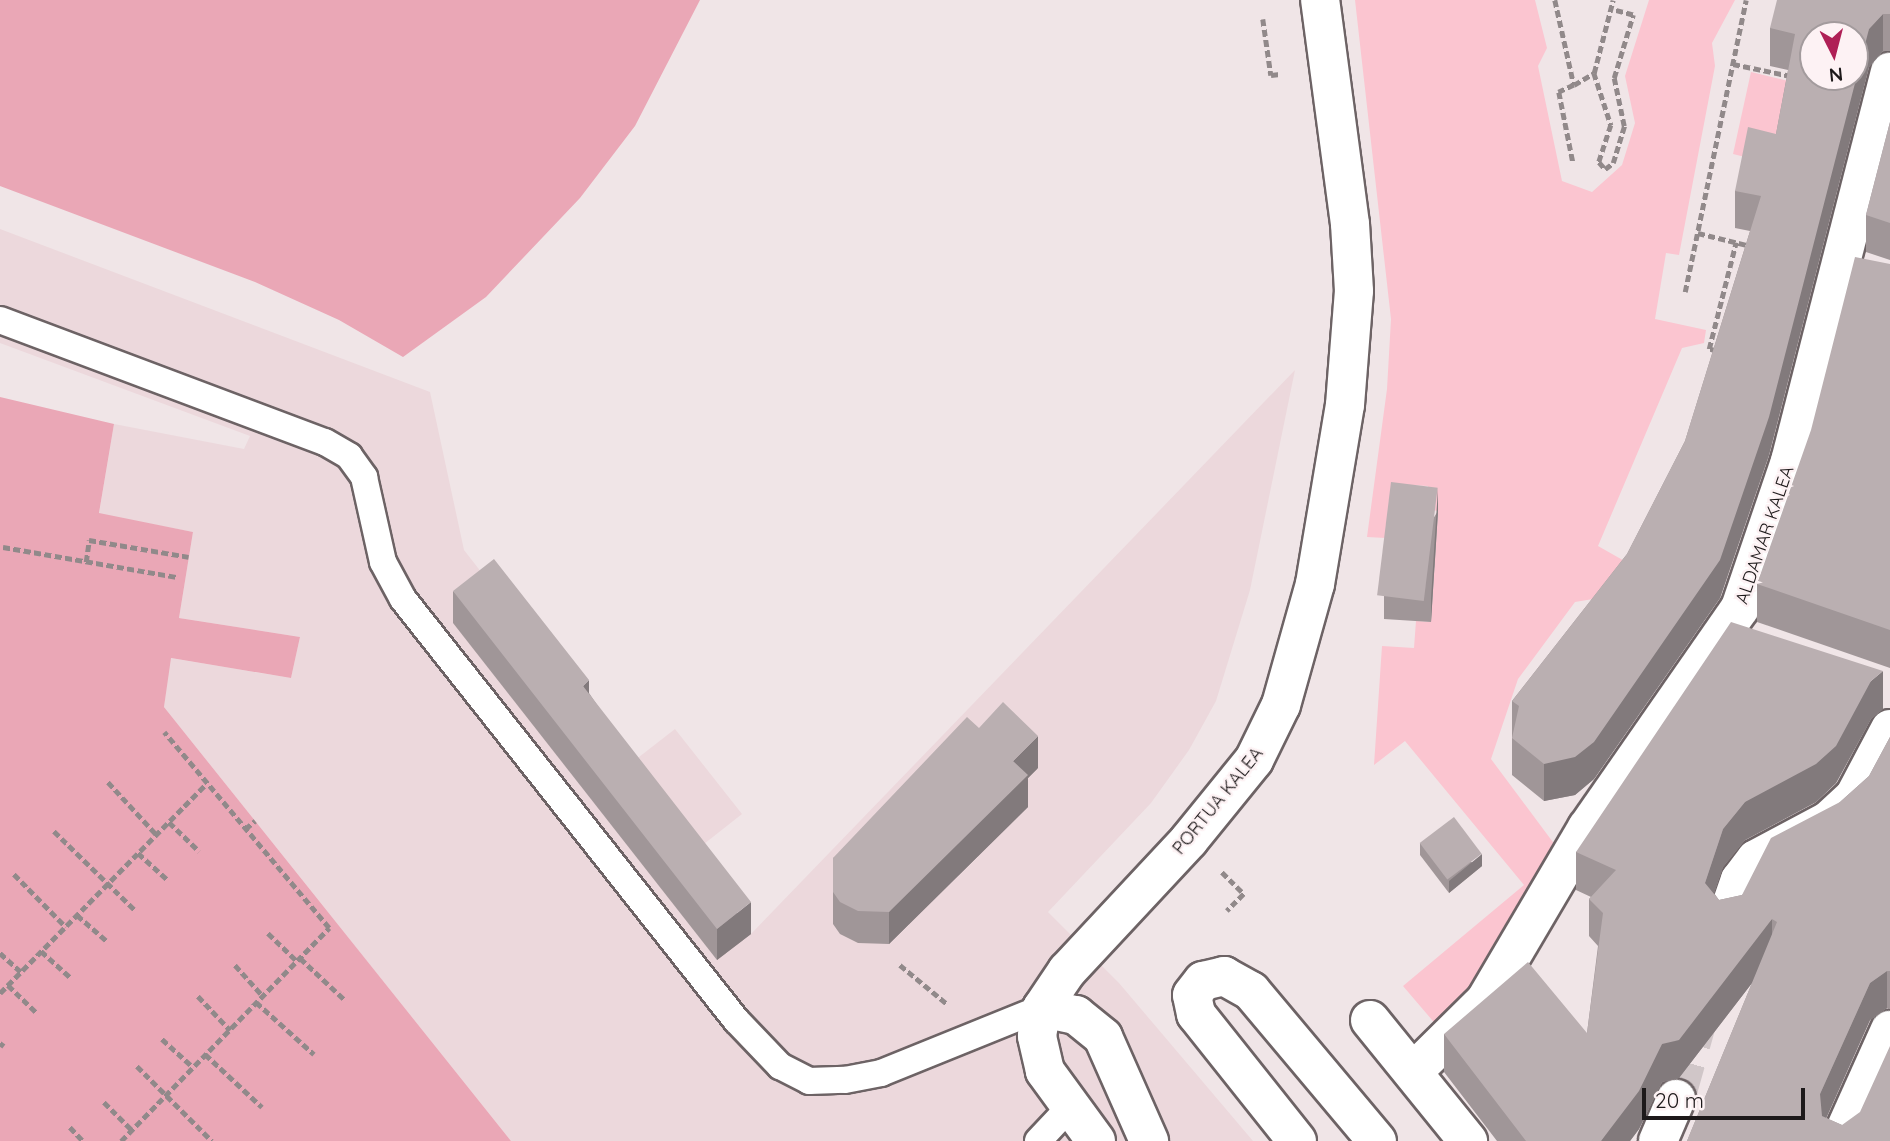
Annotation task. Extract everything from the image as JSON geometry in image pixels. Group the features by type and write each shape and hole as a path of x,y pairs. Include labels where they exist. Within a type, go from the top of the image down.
{"street":[{"name":"PORTUA KALEA","path":"1096,1141 1069,1108 1041,1058 1037,1035 1042,1008 1067,971 1238,780 1269,732 1315,584 1350,362 1353,256 1320,0"},
{"name":"ALDAMAR KALEA","path":"1413,1072 1485,1001 1587,828 1740,608 1790,461 1890,72"},
{"path":"1727,917 1740,880 1756,859 1829,820 1854,797 1890,729"},
{"path":"1297,1141 1196,1014 1192,995 1203,981 1229,977 1251,991 1377,1141"},
{"path":"1042,1008 1076,1015 1103,1037 1149,1141"},
{"path":"1370,1020 1468,1141"},
{"path":"1840,1141 1890,1030"},
{"path":"1658,1141 1676,1099"}],"lane":[{"path":"0,320 325,442 349,456 369,491 383,562 393,584 758,1045 780,1066 809,1081 845,1080 881,1073 1042,1008"},
{"path":"1038,1141 1069,1108"}],"path":[{"path":"1555,0 1574,85"},
{"path":"1611,9 1633,15 1614,78 1623,126 1613,163 1605,169 1599,162 1611,125 1594,73 1613,0"},
{"path":"1685,292 1746,0"},
{"path":"1263,19 1271,75"},
{"path":"1733,64 1799,77"},
{"path":"1573,162 1559,92 1594,73"},
{"path":"1698,233 1744,245"},
{"path":"1726,353 1709,349 1736,242"},
{"path":"86,562 89,540 189,557"},
{"path":"3,547 177,577"},
{"path":"125,1140 329,928 164,732"},
{"path":"108,782 156,834"},
{"path":"0,993 206,784"},
{"path":"245,829 255,821"},
{"path":"169,822 199,851"},
{"path":"54,831 136,911"},
{"path":"138,853 167,879"},
{"path":"14,874 66,926"},
{"path":"77,915 108,942"},
{"path":"268,933 345,1000"},
{"path":"41,951 71,978"},
{"path":"0,953 21,972"},
{"path":"235,965 263,996"},
{"path":"900,965 965,1019 977,1036"},
{"path":"8,985 37,1013"},
{"path":"198,996 230,1030"},
{"path":"256,1002 314,1054"},
{"path":"162,1039 193,1067"},
{"path":"205,1054 262,1107"},
{"path":"137,1066 212,1141"},
{"path":"104,1102 132,1130"},
{"path":"70,1127 83,1141"}],"shaded area":[{"path":"0,0 700,0 635,126 580,198 486,297 403,357 339,320 255,282 0,186"},
{"path":"1355,0 1535,0 1547,48 1538,66 1562,181 1592,192 1622,165 1635,123 1625,76 1649,0 1735,0 1712,43 1715,66 1679,255 1666,253 1655,319 1706,330 1704,343 1682,348 1598,546 1635,567 1599,598 1575,602 1518,679 1491,759 1561,853 1472,998 1438,1027 1403,986 1524,885 1405,741 1374,765 1382,646 1414,648 1416,621 1431,622 1438,511 1426,509 1428,486 1393,484 1404,539 1367,537 1387,389 1391,319"},
{"path":"1751,72 1793,82 1769,163 1733,154"},
{"path":"0,229 430,392 464,550 630,764 675,729 742,814 690,855 751,934 1295,370 1250,590 1216,701 1189,750 1151,803 1048,912 1119,983 1253,1141 511,1141 164,707 170,658 291,678 300,637 179,618 193,532 99,514 114,424 244,449 250,436 0,343"},
{"path":"0,397 114,424 99,513 193,532 179,618 300,637 291,678 171,658 164,707 511,1141 0,1141"}],"building":[{"path":"1777,0 1890,0 1890,14 1883,14 1869,29 1869,21 1799,21 1799,91 1853,91 1769,417 1720,560 1594,742 1575,757 1544,764 1512,738 1519,706 1512,701 1627,554 1685,441 1761,196 1735,191 1748,127 1776,134 1795,34 1770,28"},
{"path":"1890,122 1890,223 1866,215"},
{"path":"1855,257 1890,264 1890,630 1757,584 1811,430"},
{"path":"1391,482 1438,488 1424,601 1377,595"},
{"path":"494,559 589,680 583,686 751,902 717,929 453,591"},
{"path":"1731,622 1883,671 1871,681 1836,746 1816,764 1745,802 1723,829 1705,883 1719,900 1742,895 1771,838 1840,802 1869,776 1890,737 1890,971 1870,983 1820,1094 1822,1116 1842,1125 1860,1112 1890,1046 1890,1141 1687,1141 1777,922 1772,919 1679,1040 1662,1044 1639,1091 1601,1141 1526,1141 1444,1034 1528,962 1587,1033 1603,913 1589,899 1616,870 1576,852"},
{"path":"1003,702 1038,736 1013,761 1028,775 889,912 858,911 840,902 833,892 833,858 967,717 979,728"},
{"path":"1454,817 1482,854 1447,880 1420,843"}],"tunnel":[{"path":"1676,1099 1698,1020"}]}
